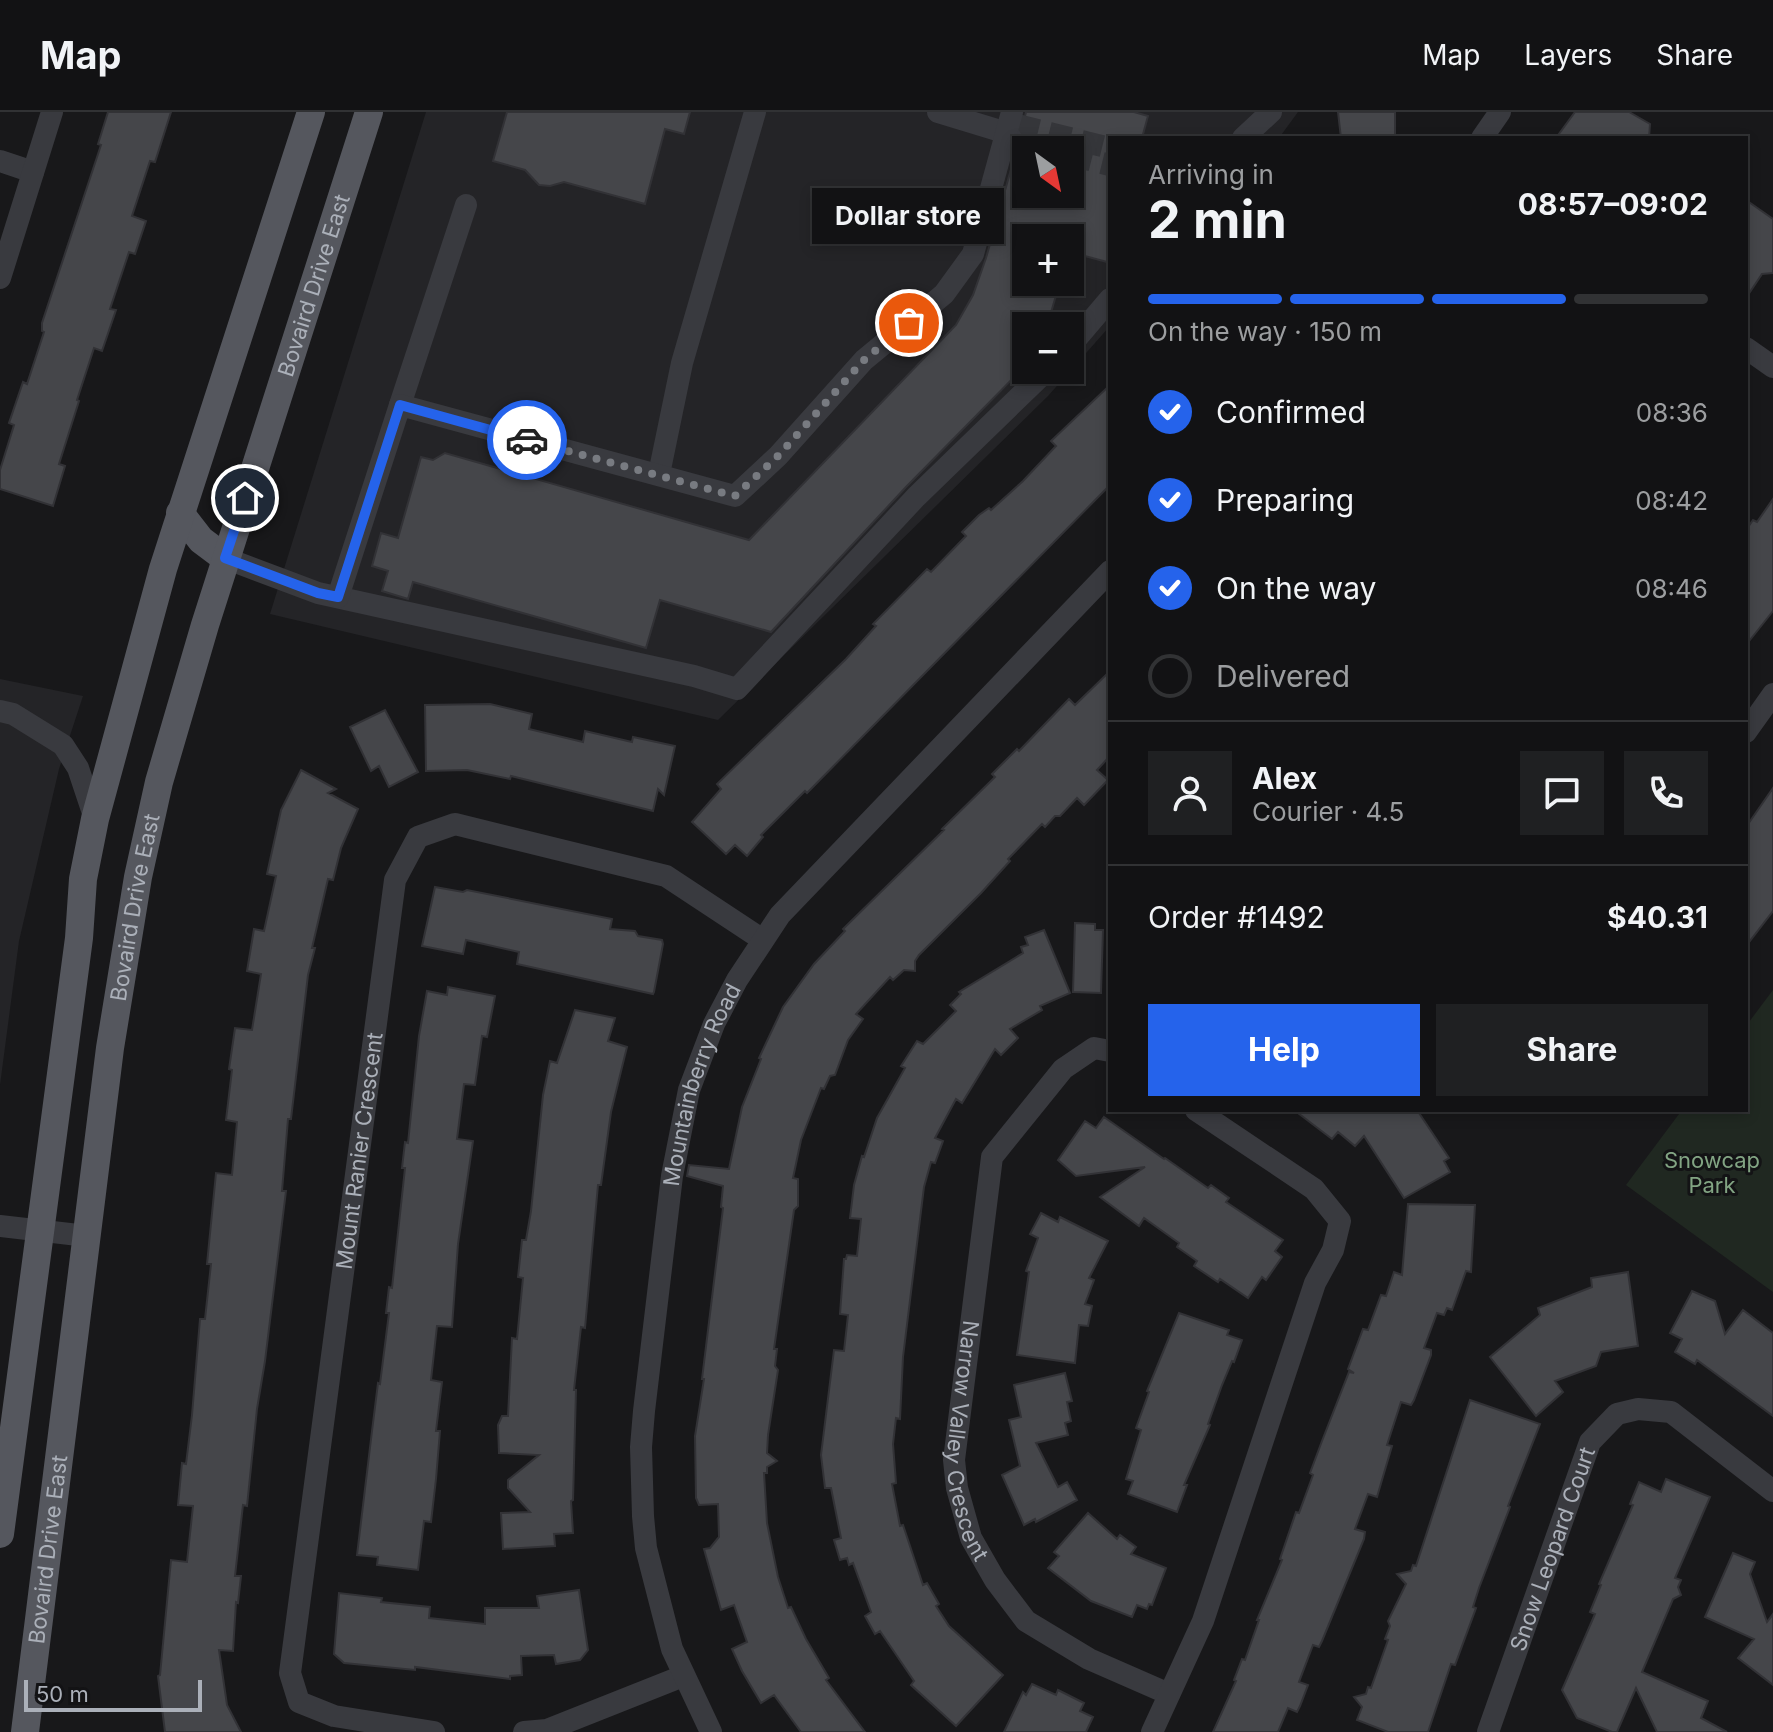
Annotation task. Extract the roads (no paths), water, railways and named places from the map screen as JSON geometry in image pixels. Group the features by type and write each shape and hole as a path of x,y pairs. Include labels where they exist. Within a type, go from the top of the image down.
{"main road":[{"path":"0,1534 79,938 83,879 95,819 180,513 311,112"},
{"name":"Bovaird Drive East","path":"25,1732 112,1034 138,877 159,782 225,558 369,112"},
{"path":"180,513 201,540 225,558"}],"street":[{"path":"0,278 52,112"},
{"path":"659,474 682,363 755,112"},
{"path":"400,405 735,496 778,456 864,360 944,294 973,254 1012,128 938,112"},
{"path":"1245,136 1271,112"},
{"path":"1483,136 1500,112"},
{"path":"0,161 33,172"},
{"path":"338,597 466,205"},
{"path":"1084,330 1108,301"},
{"path":"1748,349 1773,367"},
{"path":"225,558 318,593 694,676 737,689 916,497 1033,384"},
{"name":"Mountainberry Road","path":"711,1732 672,1649 646,1548 641,1480 644,1411 675,1154 689,1090 725,1000 763,940 798,896 1108,573"},
{"path":"1748,729 1773,694"},
{"path":"0,711 13,714 63,745 78,768 95,819"},
{"name":"Mount Ranier Crescent","path":"434,1732 334,1716 299,1702 290,1673 395,880 418,837 455,824 666,876 763,940"},
{"name":"Narrow Valley Crescent","path":"1108,1051 1094,1048 1063,1069 992,1157 954,1460 957,1488 971,1538 995,1580 1026,1621 1089,1659 1169,1694"},
{"path":"1152,1732 1203,1621 1315,1283 1333,1250 1340,1221 1314,1189 1199,1112"},
{"path":"0,1226 87,1236"},
{"name":"Snow Leopard Court","path":"1496,1729 1590,1442 1617,1414 1638,1409 1671,1412 1773,1491"},
{"path":"524,1732 547,1730 683,1676"}],"tunnel":[{"path":"1017,125 1108,148"},
{"path":"1084,158 1108,164"}],"place":[{"name":"Dollar store","path":"909,323"}],"park label":[{"name":"Snowcap Park","path":"1712,1172"}]}
